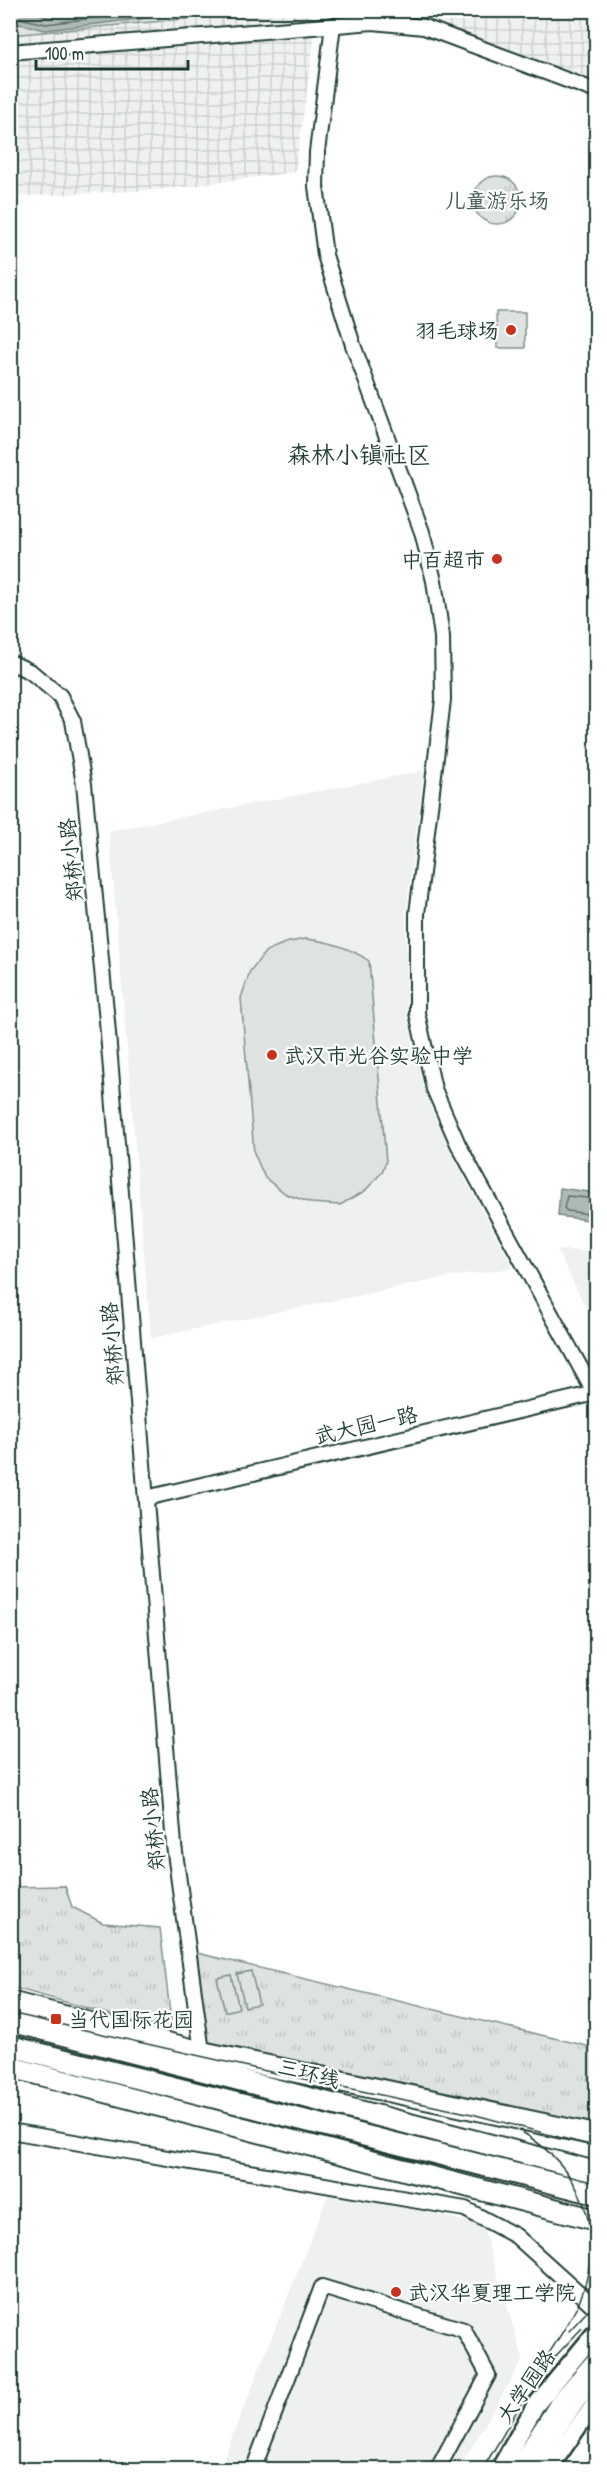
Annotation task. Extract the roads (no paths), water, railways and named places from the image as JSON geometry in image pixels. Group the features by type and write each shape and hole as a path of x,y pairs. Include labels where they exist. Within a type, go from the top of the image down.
{"highway":[{"path":"10,2002 202,2052 597,2135"},
{"name":"三环线","path":"10,2021 597,2172"},
{"path":"10,2046 597,2194"},
{"path":"10,2067 597,2220"}],"main road":[{"name":"大学园路","path":"499,2469 535,2406 597,2331"},
{"path":"516,2469 559,2402 597,2360"},
{"path":"530,2469 570,2408 597,2376"},
{"path":"548,2469 597,2401"}],"street":[{"path":"10,52 373,22 424,27 597,91"},
{"path":"333,25 317,152 316,186 325,255 353,345 422,532 434,581 442,637 443,700 417,914 417,1013 434,1089 458,1144 596,1394"},
{"name":"郑桥小路","path":"10,662 31,672 60,696 73,722 84,784 107,1021 174,1845 202,2052"},
{"name":"武大园一路","path":"146,1497 596,1394"},
{"path":"10,2131 465,2209 516,2236 597,2308"},
{"path":"253,2469 322,2287 464,2330 488,2375 436,2469"}],"water":[{"path":"10,11 207,11 45,30 11,22"},
{"path":"560,1188 596,1193 596,1221 558,1216"}],"tram line":[{"path":"10,2013 275,2073 472,2114 596,2147"},
{"path":"482,2470 577,2307 588,2274 591,2249 589,2225 583,2203 573,2182 559,2163 541,2145 519,2130"},
{"path":"569,2331 596,2302"},
{"path":"551,2361 582,2328"}],"place":[{"name":"羽毛球场","path":"511,330"},
{"name":"中百超市","path":"497,559"},
{"name":"武汉市光谷实验中学","path":"272,1055"},
{"name":"当代国际花园","path":"56,2019"},
{"name":"武汉华夏理工学院","path":"396,2292"}],"district":[{"name":"森林小镇社区","path":"359,454"}],"park label":[{"name":"儿童游乐场","path":"497,200"}]}
